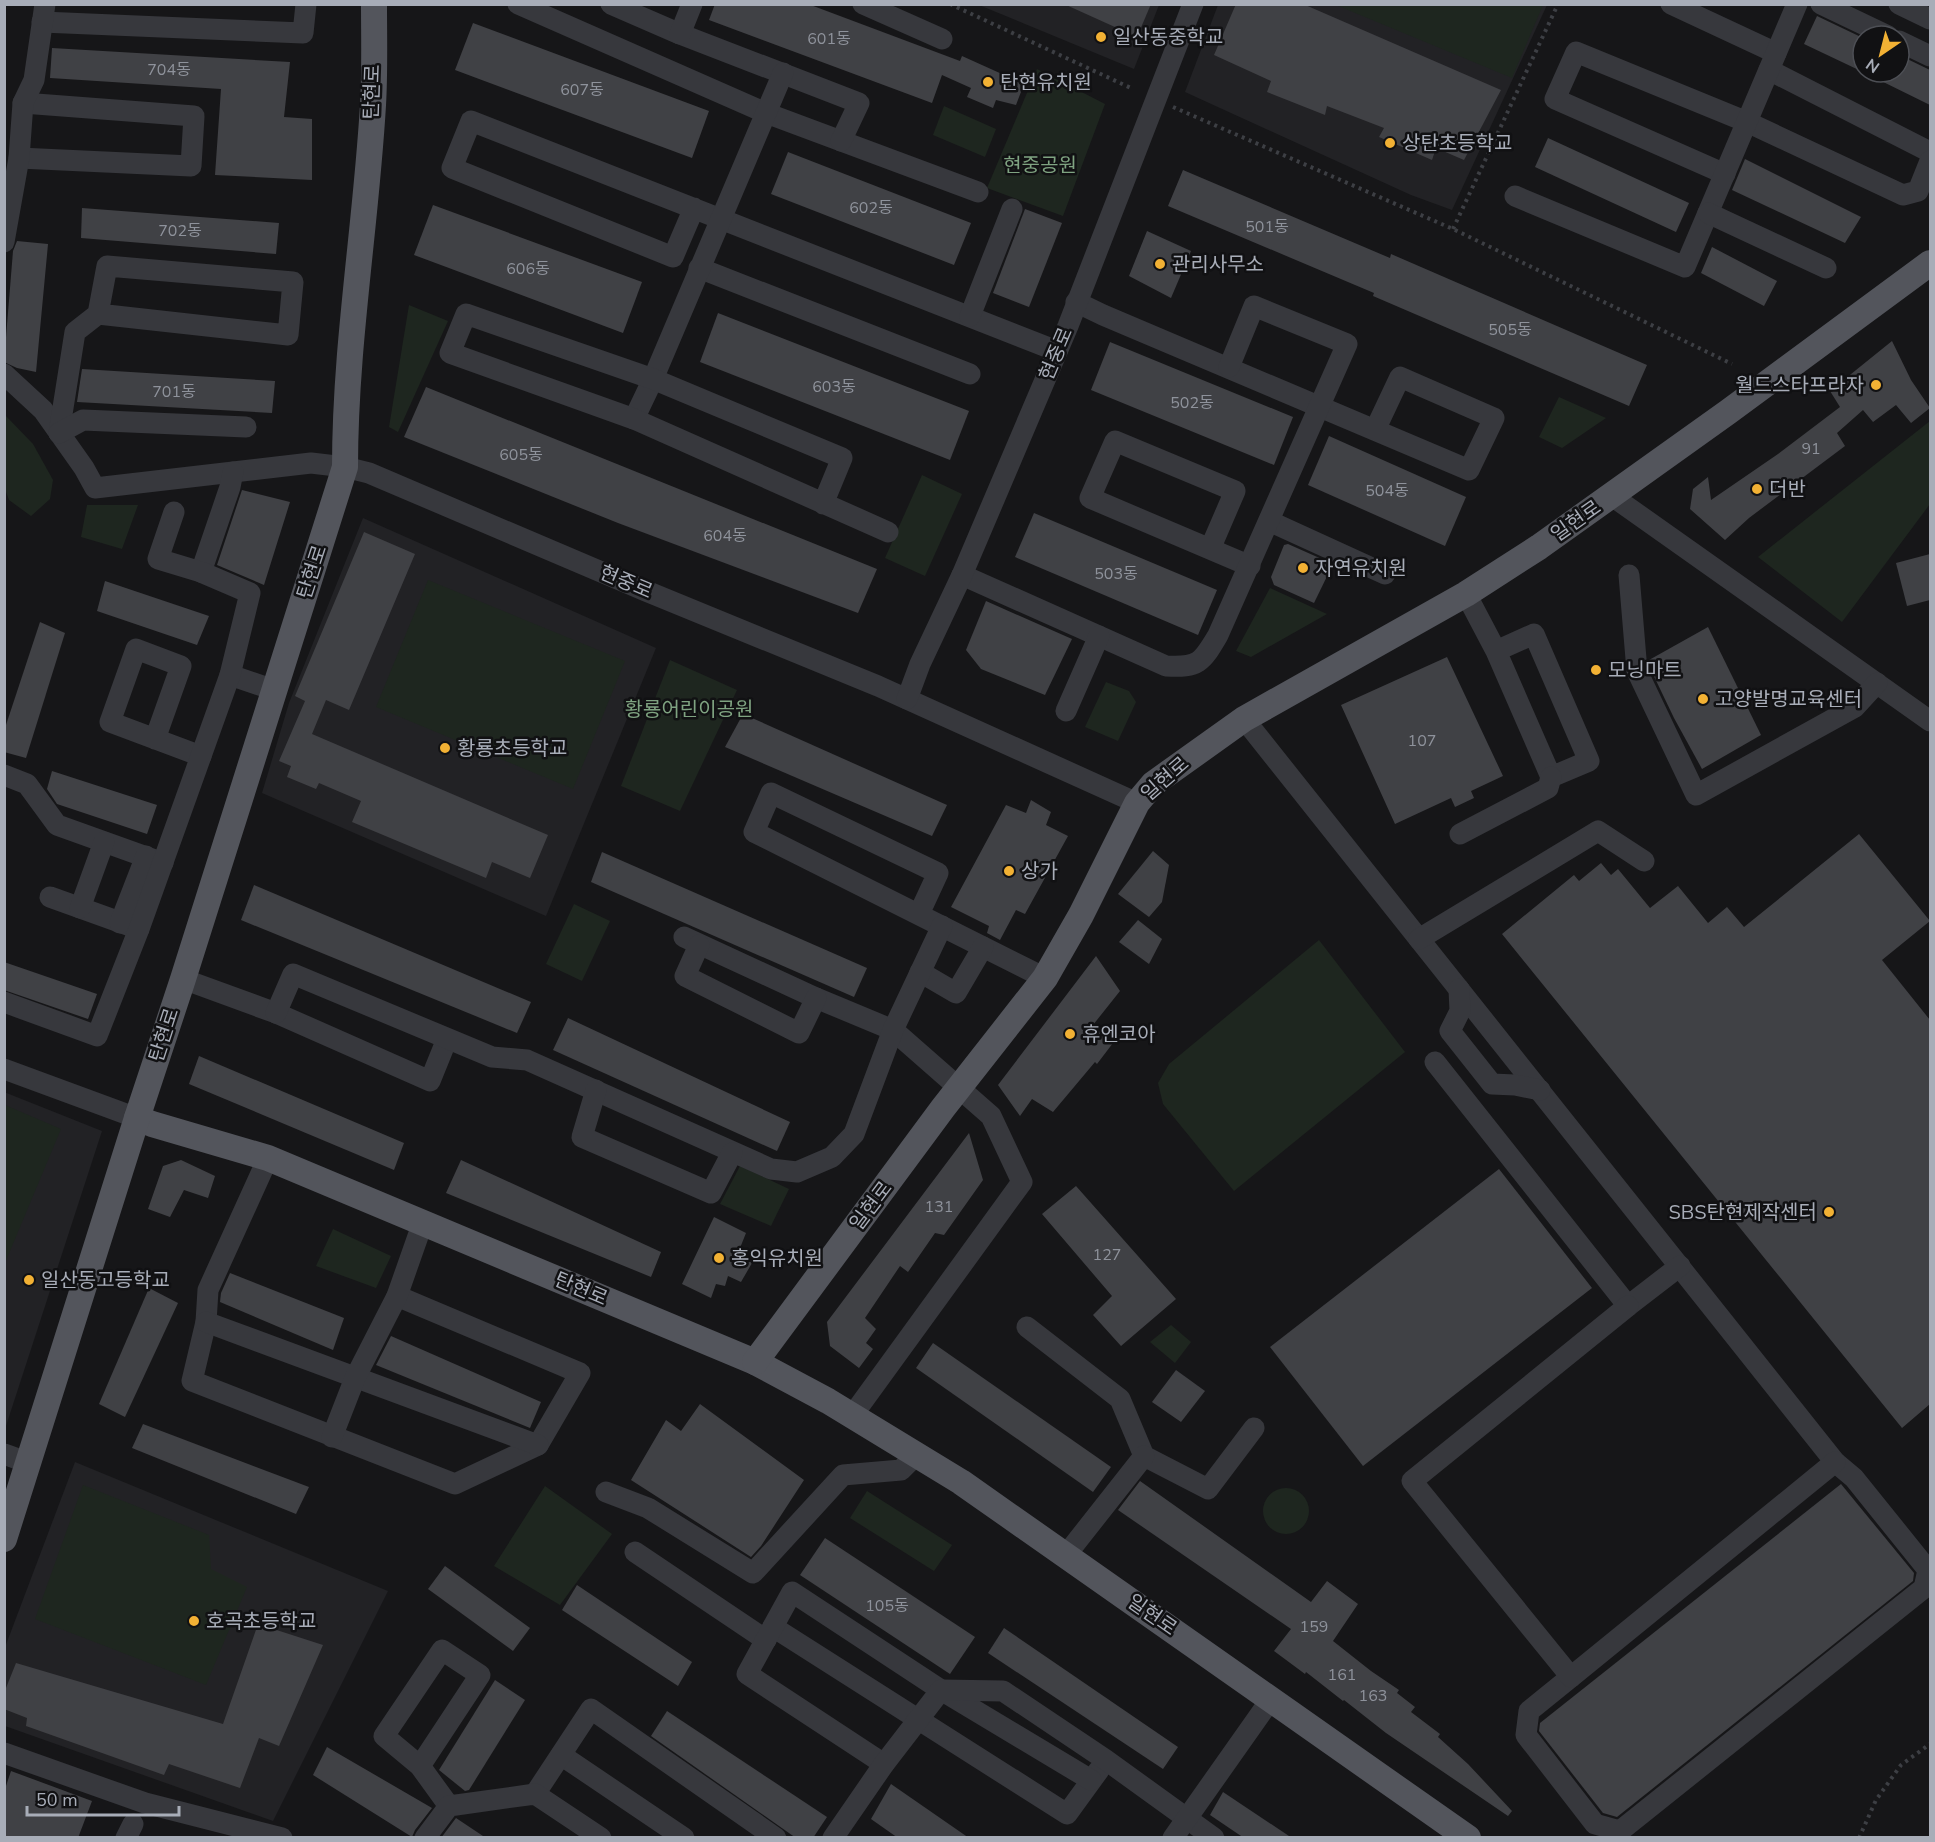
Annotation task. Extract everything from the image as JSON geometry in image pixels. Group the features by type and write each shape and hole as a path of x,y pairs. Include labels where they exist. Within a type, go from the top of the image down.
{"main road":[{"name":"탄현로","path":"4,1539 136,1118 183,979 345,467 345,427 357,269 373,105 374,4"},
{"name":"일현로","path":"1468,1838 961,1482 852,1416 755,1362 959,1088 1045,978 1081,915 1137,803 1153,784 1244,719 1466,594 1612,496 1930,263"},
{"name":"탄현로","path":"136,1118 268,1158 755,1362"}],"street":[{"path":"4,242 19,158 23,104 34,80 44,13 303,33 306,4"},
{"path":"518,4 766,113 978,192"},
{"path":"611,4 680,34 859,104 841,141"},
{"path":"680,34 692,4"},
{"path":"863,4 942,39"},
{"name":"현중로","path":"907,699 920,664 962,575 1057,351 1193,4"},
{"path":"1671,4 1930,152"},
{"path":"1515,196 1685,267 1797,4"},
{"path":"1821,4 1863,24"},
{"path":"1899,4 1930,19"},
{"path":"1911,47 1930,56"},
{"path":"1725,174 1555,99 1576,52 1747,122 1903,195 1918,190 1930,161"},
{"path":"634,419 783,74"},
{"path":"19,158 191,166 194,116 23,104"},
{"path":"694,208 673,257 452,168 471,121 721,218 1057,351"},
{"path":"970,316 1012,209"},
{"path":"1708,213 1826,268"},
{"path":"59,433 75,332 98,314 107,266 293,282 288,335 98,314"},
{"path":"699,268 970,374"},
{"path":"1076,302 1469,470 1494,418 1400,377 1376,430"},
{"path":"962,575 1166,666 1195,665 1208,652 1218,635 1347,344 1254,306 1229,368"},
{"path":"823,504 842,458 653,379 466,314 450,353 634,419 823,504 888,532"},
{"path":"4,374 43,410 59,433"},
{"path":"59,433 83,420 246,427"},
{"name":"현중로","path":"59,433 95,488 310,463 345,467 369,473 907,699 1137,803"},
{"path":"1210,549 1235,491 1115,441 1090,498 1210,549 1250,566"},
{"path":"201,572 233,472"},
{"name":"일현로","path":"1612,496 1930,721"},
{"path":"4,1002 97,1036 130,926 154,859 201,756 230,675 250,593 201,572 158,559 174,512"},
{"path":"1269,521 1385,574"},
{"path":"1629,575 1636,671 1696,795 1855,707 1877,683"},
{"path":"1460,834 1548,788 1551,777 1496,651 1466,594"},
{"path":"1496,651 1534,634 1562,698 1589,761 1551,777"},
{"path":"1066,711 1099,636"},
{"path":"230,675 274,690"},
{"path":"1244,719 1835,1462 1854,1478 1928,1570 1924,1588 1620,1831 1595,1824 1526,1736 1529,1711 1835,1462"},
{"path":"155,739 201,756"},
{"path":"4,775 27,784 57,825 154,859"},
{"path":"919,914 938,873 771,793 754,832 1045,978"},
{"path":"1419,939 1598,831 1644,861"},
{"path":"80,908 104,842"},
{"path":"50,897 130,926"},
{"path":"276,1013 293,974 492,1057 527,1060 771,1169 797,1172 832,1157 854,1134 892,1030 942,926"},
{"path":"816,998 799,1033 685,976 691,941 892,1030 991,1116 1022,1182 852,1416"},
{"path":"920,972 956,993 982,947"},
{"path":"183,979 276,1013 430,1081 447,1039"},
{"path":"1459,989 1460,1011 1450,1030 1492,1084 1515,1085 1540,1090"},
{"path":"1435,1062 1628,1306"},
{"name":"탄현로","path":"4,1070 136,1118"},
{"path":"596,1090 582,1137 711,1193 732,1153"},
{"path":"268,1158 208,1290 206,1322 192,1381 455,1484 538,1445 580,1372 397,1296"},
{"path":"332,1437 355,1378 397,1296 423,1222"},
{"path":"1570,1677 1412,1481 1680,1266"},
{"path":"206,1322 538,1445"},
{"path":"1027,1327 1120,1399 1144,1456 1208,1489 1254,1428"},
{"path":"4,1454 29,1463"},
{"path":"606,1492 648,1508 753,1573 843,1475 902,1470 916,1455"},
{"path":"1066,1556 1144,1456"},
{"path":"635,1552 918,1720 1067,1814 1106,1760"},
{"path":"884,1764 747,1674 792,1592 940,1690 1091,1780"},
{"path":"420,1766 480,1675 442,1650 384,1736 420,1766 448,1806"},
{"path":"833,1838 884,1764 940,1690"},
{"path":"940,1690 1003,1690 1106,1760 1214,1838"},
{"path":"1173,1838 1272,1699"},
{"path":"535,1794 591,1709 776,1838"},
{"path":"4,1753 145,1803 282,1838"},
{"path":"561,1755 684,1838"},
{"path":"425,1838 448,1806 535,1794 601,1838"}],"path":[{"path":"950,4 1133,89"},
{"path":"1453,229 1557,4"},
{"path":"1172,107 1453,229 1732,364"},
{"path":"1859,1838 1876,1800 1901,1765 1930,1744"}],"shaded area":[{"name":"일산동중학교","path":"979,5 1159,5 1134,69"},
{"name":"상탄초등학교","path":"1218,5 1547,5 1452,210 1411,195 1185,92"},
{"name":"황룡초등학교","path":"363,518 656,648 546,916 262,793 289,703"},
{"name":"일산동고등학교","path":"4,1092 102,1131 5,1429 4,1428"},
{"name":"호곡초등학교","path":"75,1462 388,1591 273,1821 5,1726 4,1650"}],"green space":[{"path":"1336,5 1543,5 1512,78"},
{"name":"현중공원","path":"1037,69 1105,104 1063,216 987,188"},
{"path":"944,106 996,129 985,157 933,135"},
{"path":"409,305 448,321 398,432 389,427"},
{"path":"1559,397 1606,418 1562,448 1539,437"},
{"path":"4,414 33,444 53,480 50,499 31,516 9,500 5,489"},
{"path":"1930,421 1930,504 1842,622 1758,557"},
{"path":"922,475 962,494 925,576 885,558"},
{"path":"87,505 138,505 122,549 81,537"},
{"path":"428,580 625,661 573,789 376,707"},
{"path":"1270,588 1327,614 1251,657 1236,651"},
{"name":"황룡어린이공원","path":"670,660 737,690 680,811 621,786"},
{"path":"1106,682 1129,691 1136,702 1118,741 1085,727"},
{"path":"574,904 610,921 582,981 546,964"},
{"path":"1319,940 1405,1052 1234,1191 1163,1104 1158,1083 1169,1064"},
{"path":"5,1105 61,1129 5,1263"},
{"path":"740,1166 789,1189 771,1226 720,1204"},
{"path":"333,1229 391,1256 376,1288 316,1266"},
{"path":"1171,1325 1191,1342 1175,1363 1150,1342"},
{"path":"83,1485 209,1535 211,1569 247,1587 206,1685 35,1619"},
{"path":"545,1486 612,1534 560,1605 494,1566"},
{"path":"1286,1488 1302,1495 1309,1511 1302,1527 1286,1534 1270,1527 1263,1511 1270,1495"},
{"path":"867,1491 952,1545 934,1571 850,1518"}],"building":[{"path":"715,4 808,4 960,61 962,56 1024,84 1016,105 996,100 993,108 967,97 971,88 942,75 932,103 709,20"},
{"path":"1064,4 1151,4 1137,37"},
{"path":"1236,4 1303,4 1501,90 1464,160 1436,148 1432,160 1379,137 1384,128 1327,106 1325,115 1267,92 1271,81 1214,55"},
{"path":"1817,16 1851,32 1851,66 1804,44"},
{"path":"473,23 709,111 692,158 455,70"},
{"path":"52,48 290,62 284,117 312,119 312,180 215,175 221,89 50,78"},
{"path":"1911,61 1930,70 1930,105 1887,84 1911,84"},
{"path":"1548,138 1689,203 1676,232 1535,167"},
{"path":"788,152 971,223 954,265 771,194"},
{"path":"1745,159 1861,217 1845,243 1732,190"},
{"path":"1183,170 1390,258 1391,254 1647,365 1629,406 1373,296 1374,293 1168,206"},
{"path":"433,205 642,282 623,333 414,255"},
{"path":"82,208 279,223 276,254 81,238"},
{"path":"1025,209 1062,223 1029,307 993,293"},
{"name":"관리사무소","path":"1147,231 1191,251 1171,298 1129,276"},
{"path":"17,241 48,244 36,372 17,368 4,362 13,251"},
{"path":"1712,247 1777,281 1764,306 1701,273"},
{"path":"718,313 969,411 950,460 700,362"},
{"path":"1892,341 1911,380 1930,408 1911,423 1896,405 1873,422 1863,410 1837,433 1845,446 1749,518 1725,540 1690,509 1693,489 1708,477 1711,500 1778,454 1840,407 1830,391"},
{"path":"1110,342 1293,417 1274,465 1091,390"},
{"path":"82,369 275,381 272,413 77,402"},
{"path":"426,387 877,569 858,613 618,523 404,437"},
{"path":"1329,436 1466,497 1445,546 1308,485"},
{"path":"242,490 290,502 264,585 217,565"},
{"path":"1034,513 1217,590 1198,635 1015,557"},
{"path":"364,532 415,554 349,710 326,700 312,734 548,835 530,878 492,862 486,878 352,822 361,801 319,783 316,789 287,777 291,766 279,761 305,701 295,696"},
{"name":"자연유치원","path":"1288,544 1333,564 1314,603 1274,585 1271,577 1284,545"},
{"path":"1930,554 1930,600 1907,606 1896,563"},
{"path":"105,581 209,616 197,645 97,611"},
{"path":"986,601 1072,639 1045,695 981,669 966,650"},
{"path":"40,622 65,633 26,758 4,752 4,731"},
{"name":"고양발명교육센터","path":"1708,627 1761,735 1702,769 1674,718 1650,668 1649,660"},
{"path":"1447,657 1503,776 1471,791 1474,798 1455,807 1451,798 1395,824 1341,705"},
{"path":"743,714 947,805 932,836 725,747"},
{"path":"52,771 157,805 147,834 57,804 47,789"},
{"name":"상가","path":"1031,800 1051,812 1046,825 1068,836 1025,914 1016,910 1000,940 987,933 989,926 951,907 1006,805 1026,813"},
{"name":"SBS탄현제작센터","path":"1859,834 1930,921 1882,960 1930,1020 1930,1404 1902,1428 1502,934 1574,875 1579,881 1601,863 1611,875 1618,869 1650,908 1678,886 1708,923 1727,907 1744,927"},
{"path":"1153,851 1169,865 1162,902 1149,917 1118,894"},
{"path":"602,852 867,968 854,997 591,882"},
{"path":"254,885 531,1002 517,1033 241,920"},
{"path":"1138,920 1162,939 1149,964 1119,942"},
{"name":"휴엔코아","path":"1096,956 1120,991 1093,1025 1113,1043 1053,1112 1032,1099 1020,1116 998,1085"},
{"path":"4,962 97,994 88,1019 4,990"},
{"path":"568,1018 790,1122 777,1151 553,1050"},
{"path":"199,1056 404,1143 394,1170 189,1084"},
{"path":"969,1133 983,1180 944,1235 935,1233 908,1272 900,1266 865,1318 876,1329 866,1343 873,1349 859,1368 830,1346 827,1322"},
{"path":"181,1160 215,1176 208,1198 184,1190 170,1217 148,1209 163,1166"},
{"path":"461,1160 661,1252 651,1277 446,1193"},
{"path":"1499,1169 1592,1288 1363,1466 1270,1347"},
{"path":"1076,1186 1176,1299 1121,1346 1093,1315 1112,1296 1042,1214"},
{"name":"홍익유치원","path":"714,1217 746,1233 738,1253 752,1263 741,1282 728,1276 725,1286 716,1284 711,1298 682,1284"},
{"path":"230,1273 344,1318 333,1350 220,1302 221,1293"},
{"path":"149,1288 178,1303 125,1417 99,1404"},
{"path":"391,1336 541,1402 530,1428 376,1365"},
{"path":"933,1343 1111,1467 1093,1492 916,1368"},
{"path":"1176,1370 1205,1391 1181,1422 1152,1402"},
{"path":"700,1404 804,1480 761,1546 751,1557 631,1480 666,1420 681,1431"},
{"path":"143,1424 309,1487 296,1514 132,1448"},
{"path":"1140,1481 1311,1602 1327,1581 1358,1604 1333,1641 1399,1690 1397,1693 1415,1707 1411,1712 1440,1734 1438,1737 1468,1764 1512,1811 1508,1816 1386,1733 1306,1672 1305,1674 1274,1651 1291,1629 1118,1510"},
{"path":"1841,1484 1914,1573 1913,1581 1617,1817 1603,1813 1539,1731 1540,1723"},
{"path":"825,1538 975,1637 950,1674 800,1575"},
{"path":"445,1566 530,1628 513,1651 428,1589"},
{"path":"577,1585 692,1662 678,1686 562,1610"},
{"path":"258,1624 323,1645 279,1746 259,1738 240,1788 169,1764 164,1775 26,1726 27,1718 4,1709 4,1693 16,1663 223,1724"},
{"path":"1004,1628 1178,1747 1163,1769 988,1653"},
{"path":"495,1680 525,1700 469,1790 465,1791 439,1770"},
{"path":"667,1711 827,1817 813,1838 796,1838 651,1736"},
{"path":"327,1747 432,1808 412,1837 313,1775"},
{"path":"11,1771 92,1801 78,1838 4,1838 4,1792"},
{"path":"891,1784 969,1838 898,1838 871,1819"},
{"path":"1223,1792 1292,1838 1244,1838 1210,1815"},
{"path":"456,1818 486,1838 441,1838"}],"place":[{"name":"일산동중학교","path":"1101,37"},
{"name":"탄현유치원","path":"988,82"},
{"name":"상탄초등학교","path":"1390,143"},
{"name":"관리사무소","path":"1160,264"},
{"name":"월드스타프라자","path":"1876,385"},
{"name":"더반","path":"1757,489"},
{"name":"자연유치원","path":"1303,568"},
{"name":"모닝마트","path":"1596,670"},
{"name":"고양발명교육센터","path":"1703,699"},
{"name":"황룡초등학교","path":"445,748"},
{"name":"상가","path":"1009,871"},
{"name":"휴엔코아","path":"1070,1034"},
{"name":"SBS탄현제작센터","path":"1829,1212"},
{"name":"홍익유치원","path":"719,1258"},
{"name":"일산동고등학교","path":"29,1280"},
{"name":"호곡초등학교","path":"194,1621"}]}
